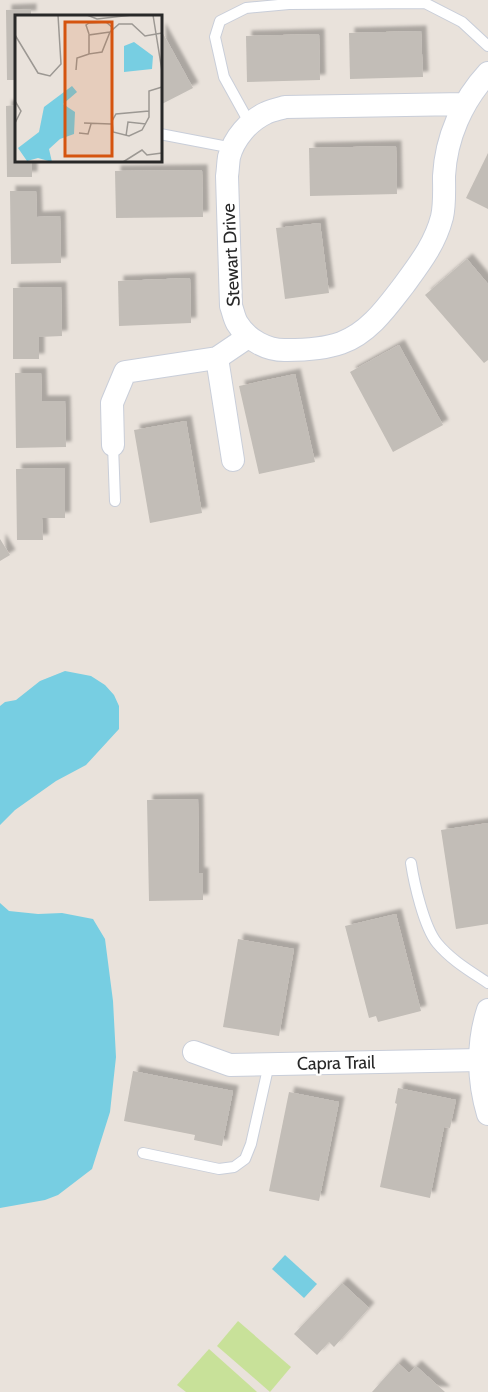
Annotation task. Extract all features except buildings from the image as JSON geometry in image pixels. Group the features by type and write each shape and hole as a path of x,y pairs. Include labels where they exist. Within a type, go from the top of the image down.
{"street":[{"path":"113,445 112,403 125,372 217,358 248,337 274,350 324,348 343,343 361,333 383,312 427,254 436,235 442,215 445,194 444,176 450,142 465,104 484,83"},
{"name":"Stewart Drive","path":"248,337 237,324 231,306 227,176 229,157 243,131 267,113 285,107 465,104"},
{"path":"217,358 233,460"},
{"path":"488,1010 482,1033 480,1060 488,1114"},
{"name":"Capra Trail","path":"194,1053 230,1065 480,1060"}],"lane":[{"path":"250,124 224,77 215,37 220,21 246,8 289,4 426,3 462,22 488,46"},
{"path":"162,134 233,148"},
{"path":"113,445 115,501"},
{"path":"411,863 413,881 435,941 457,963 488,983"},
{"path":"143,1153 219,1169 234,1167 245,1159 252,1144 269,1064"}],"green space":[{"path":"238,1321 291,1367 270,1392 217,1346"},
{"path":"209,1349 257,1392 186,1392 177,1385"}],"water":[{"path":"65,671 91,676 105,685 114,695 119,706 119,729 86,765 56,781 15,810 0,825 0,706 5,702 16,700 40,681"},
{"path":"0,903 9,911 38,914 62,913 93,919 105,939 113,1001 116,1057 110,1112 92,1169 58,1195 45,1200 0,1208"},
{"path":"285,1255 317,1284 304,1298 272,1269"}]}
